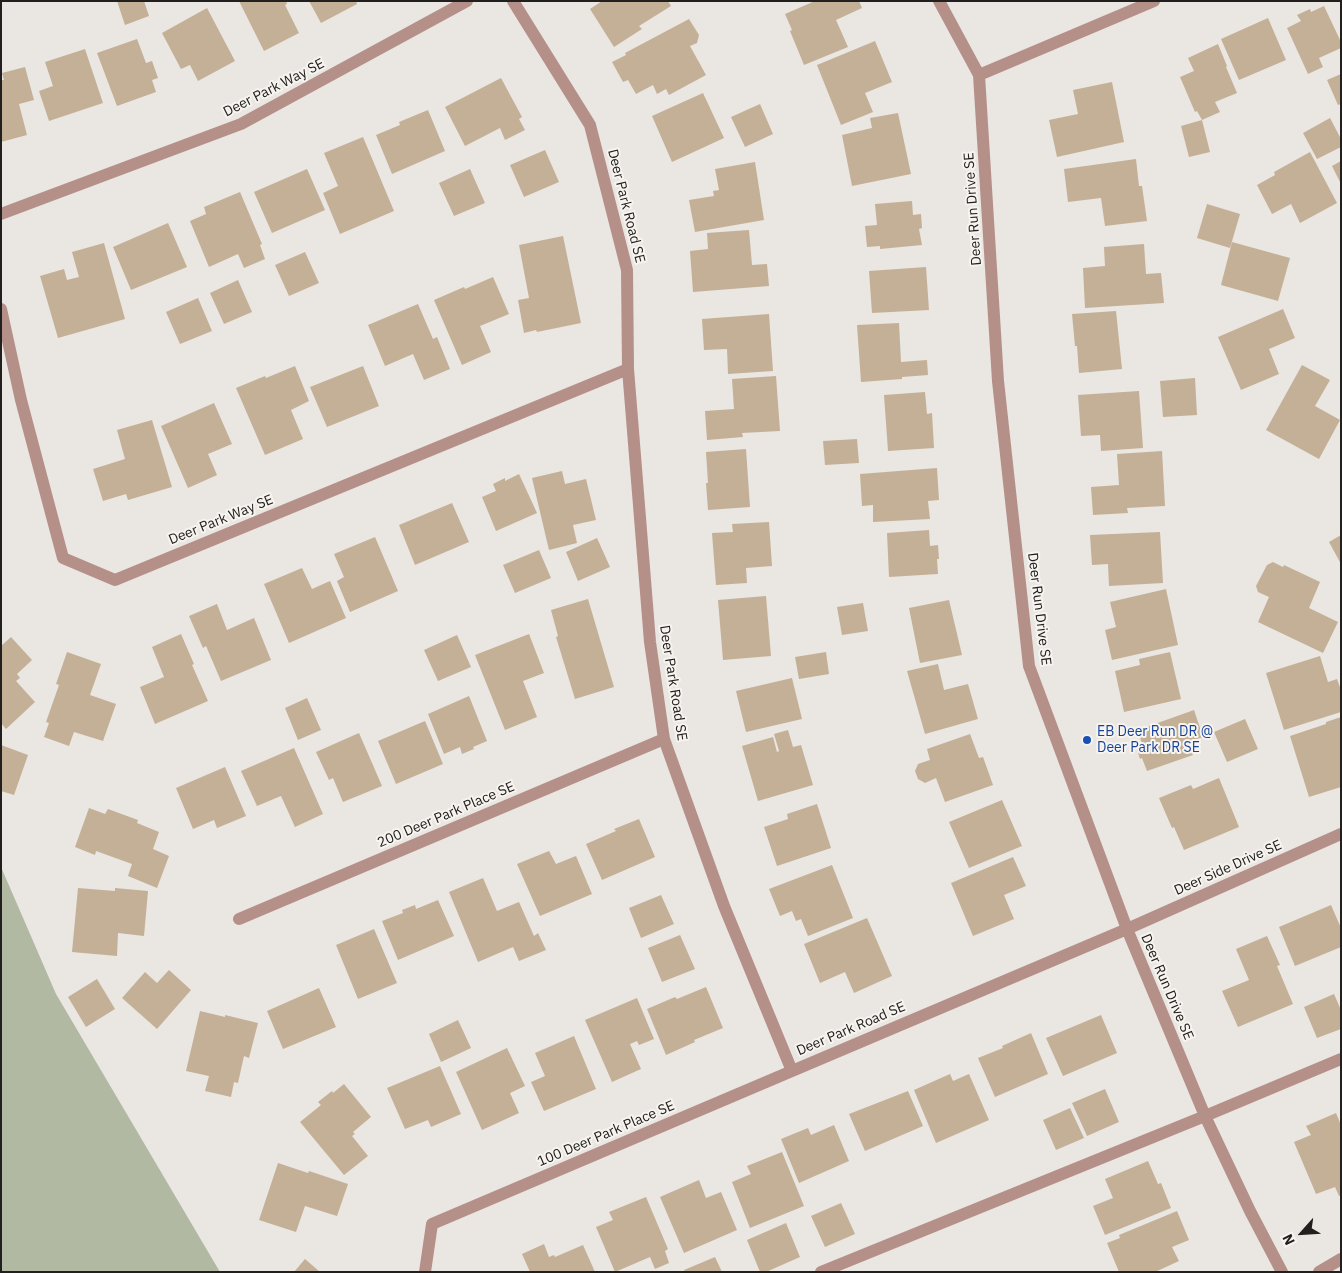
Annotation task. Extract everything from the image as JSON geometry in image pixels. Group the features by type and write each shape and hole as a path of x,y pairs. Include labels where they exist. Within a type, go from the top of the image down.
{"street":[{"name":"Deer Park Way SE","path":"1,214 241,124 467,1"},
{"name":"Deer Park Road SE","path":"513,1 590,125 627,270 628,370 650,642 664,739 724,906 792,1071 1127,930"},
{"name":"Deer Run Drive SE","path":"939,1 979,75 998,381 1029,666 1127,930 1205,1116 1250,1211 1282,1272"},
{"path":"979,75 1154,1"},
{"name":"Deer Park Way SE","path":"1,309 21,400 63,558 115,580 628,370"},
{"name":"200 Deer Park Place SE","path":"239,919 664,739"},
{"name":"Deer Side Drive SE","path":"1127,930 1341,834"},
{"path":"821,1272 1341,1059"},
{"name":"100 Deer Park Place SE","path":"425,1272 432,1224 792,1071"},
{"path":"1319,1272 1341,1259"}],"green space":[{"path":"1,867 56,994 220,1272 1,1272"}],"building":[{"path":"117,1 144,1 149,16 125,25"},
{"path":"239,1 286,1 287,4 285,5 299,33 264,51"},
{"path":"309,1 356,1 357,4 321,23"},
{"path":"602,1 668,1 671,6 639,26 642,29 614,47 590,9"},
{"path":"815,1 859,1 862,8 836,20 848,47 804,65 785,14"},
{"path":"1324,6 1341,42 1341,48 1319,58 1323,67 1308,74 1287,28 1301,21 1297,15 1310,9 1311,12"},
{"path":"207,8 235,61 198,81 190,65 181,69 162,33"},
{"path":"1268,18 1286,60 1239,80 1221,39"},
{"path":"689,19 699,35 697,43 690,46 706,75 669,95 666,89 657,94 653,85 636,94 628,80 623,82 612,62 626,55 625,53"},
{"path":"137,39 146,63 152,61 158,78 152,80 156,92 117,106 97,53"},
{"path":"875,41 892,82 865,93 873,112 841,125 817,65"},
{"path":"1218,44 1237,93 1215,102 1220,112 1202,120 1197,111 1195,112 1180,77 1194,71 1188,58"},
{"path":"85,49 103,103 49,121 39,91 53,86 45,62"},
{"path":"25,67 34,100 19,104 27,135 1,142 1,80 4,80 2,73"},
{"path":"1341,74 1341,104 1338,105 1327,80"},
{"path":"501,78 522,117 519,119 525,130 505,140 500,128 465,146 445,107"},
{"path":"1112,82 1124,142 1057,157 1049,120 1078,114 1073,90"},
{"path":"703,93 724,138 672,162 652,116"},
{"path":"760,104 773,134 745,147 731,117"},
{"path":"428,110 445,151 392,174 376,135 400,125 399,122"},
{"path":"898,113 911,174 852,186 842,135 872,128 870,118"},
{"path":"1330,118 1341,139 1341,147 1317,159 1303,133"},
{"path":"1202,120 1210,152 1189,157 1181,126"},
{"path":"363,137 394,211 340,234 323,193 338,186 324,153"},
{"path":"545,150 559,182 524,197 510,165"},
{"path":"1310,152 1337,203 1300,223 1291,204 1272,214 1257,185 1275,175 1274,172"},
{"path":"1136,159 1139,186 1142,186 1147,221 1105,226 1101,198 1068,202 1064,169"},
{"path":"1341,161 1341,184 1332,166"},
{"path":"755,162 764,220 695,232 689,200 714,196 713,191 719,190 715,169"},
{"path":"307,169 325,210 272,233 254,192"},
{"path":"470,169 485,203 454,216 439,183"},
{"path":"240,192 262,244 260,245 265,259 244,268 238,254 209,267 190,221 206,214 204,207"},
{"path":"912,201 913,215 921,214 922,228 919,229 922,245 880,249 880,246 867,247 865,226 877,225 875,204"},
{"path":"1207,204 1240,214 1230,248 1197,238"},
{"path":"168,223 187,267 131,290 113,247"},
{"path":"749,230 752,265 767,264 769,286 693,292 690,251 708,249 707,233"},
{"path":"563,236 581,323 524,333 518,300 529,298 519,245"},
{"path":"1232,242 1290,258 1278,301 1221,285"},
{"path":"104,243 125,319 58,338 40,276 64,269 67,280 79,277 72,252"},
{"path":"1144,244 1146,274 1161,273 1164,303 1085,308 1083,268 1105,266 1104,247"},
{"path":"305,252 319,283 289,296 275,265"},
{"path":"926,267 929,310 872,313 869,271"},
{"path":"493,277 509,314 480,326 491,352 462,365 434,300"},
{"path":"238,280 252,312 224,324 210,293"},
{"path":"198,298 212,331 180,344 166,312"},
{"path":"418,304 433,339 437,337 450,369 424,380 413,354 385,366 368,325"},
{"path":"1283,309 1295,338 1269,349 1279,374 1241,390 1218,337"},
{"path":"1116,311 1122,369 1079,373 1072,314"},
{"path":"769,314 773,371 728,374 727,349 704,350 702,319"},
{"path":"899,323 901,362 927,360 928,375 861,382 857,325"},
{"path":"1302,365 1330,380 1315,406 1340,420 1319,459 1266,430"},
{"path":"295,366 309,401 291,410 303,439 265,455 236,388"},
{"path":"363,366 379,406 327,427 310,387"},
{"path":"776,376 780,431 742,433 743,437 707,440 705,411 734,409 732,379"},
{"path":"1195,378 1197,415 1163,417 1160,381"},
{"path":"1139,391 1143,448 1101,451 1100,435 1081,436 1078,395"},
{"path":"925,392 927,414 932,413 934,448 888,451 884,395"},
{"path":"214,403 232,444 208,454 217,475 188,488 161,426"},
{"path":"152,420 172,487 128,500 126,494 103,501 93,469 125,459 117,430"},
{"path":"857,439 859,463 825,465 823,441"},
{"path":"746,449 750,507 708,510 706,452"},
{"path":"1162,451 1165,506 1127,508 1128,513 1093,515 1091,487 1119,485 1117,454"},
{"path":"937,468 939,500 928,501 930,519 873,522 873,505 862,506 860,474"},
{"path":"562,471 565,484 586,479 596,520 573,525 577,543 549,550 532,478"},
{"path":"519,474 537,513 496,531 482,497 496,491 493,484 505,478 505,481"},
{"path":"452,503 469,542 415,565 399,525"},
{"path":"769,522 772,566 746,568 747,583 716,585 712,533 733,532 732,524"},
{"path":"929,530 930,546 938,545 938,574 889,577 887,533"},
{"path":"1160,532 1163,583 1109,586 1108,564 1092,565 1090,535"},
{"path":"1341,535 1341,564 1329,542"},
{"path":"375,537 398,591 350,612 337,581 344,577 334,554"},
{"path":"597,538 610,567 578,581 566,552"},
{"path":"539,550 551,578 515,593 503,565"},
{"path":"1273,562 1283,567 1284,565 1320,582 1309,608 1338,622 1323,653 1258,622 1269,597 1258,592 1256,586 1267,565"},
{"path":"302,568 312,589 330,581 346,618 289,643 264,584"},
{"path":"1166,589 1178,645 1112,660 1105,630 1116,627 1110,602"},
{"path":"766,596 771,656 723,660 718,600"},
{"path":"588,599 614,687 575,699 556,637 558,636 551,610"},
{"path":"949,600 962,655 920,663 909,608"},
{"path":"863,603 868,631 842,635 837,607"},
{"path":"217,604 227,630 254,618 271,660 221,681 206,646 203,648 189,616"},
{"path":"181,634 208,701 155,724 140,687 164,677 152,647"},
{"path":"529,634 544,673 523,681 537,717 505,730 475,655"},
{"path":"457,635 471,667 438,681 424,650"},
{"path":"11,637 32,660 17,674 20,678 16,681 35,702 6,729 1,723 1,646"},
{"path":"67,652 101,664 90,695 116,704 103,741 74,732 69,746 44,737 49,723 46,722 59,685 56,684"},
{"path":"826,652 829,674 799,679 795,657"},
{"path":"1170,652 1181,699 1124,712 1115,671 1140,665 1139,659"},
{"path":"1320,656 1328,682 1337,679 1341,690 1341,712 1284,730 1266,673"},
{"path":"938,664 944,690 968,684 978,719 925,734 907,671"},
{"path":"792,678 802,719 746,732 736,691"},
{"path":"469,696 487,741 462,754 460,747 444,754 428,714"},
{"path":"307,698 321,730 298,740 285,708"},
{"path":"1194,710 1203,737 1188,742 1193,755 1147,771 1142,758 1140,759 1136,746 1142,744 1138,730"},
{"path":"1341,717 1341,787 1309,797 1290,736"},
{"path":"1245,719 1258,749 1227,762 1214,732"},
{"path":"425,721 443,764 396,784 378,741"},
{"path":"788,730 793,747 801,745 813,785 758,801 742,746 773,737 777,752 779,751 774,734"},
{"path":"359,733 382,786 343,802 333,778 329,780 316,752"},
{"path":"970,734 979,758 983,757 993,785 945,802 936,778 925,783 918,779 915,771 918,764 930,760 927,749"},
{"path":"1,745 28,755 14,795 1,791"},
{"path":"294,748 323,814 295,827 281,796 257,806 241,771"},
{"path":"225,767 246,816 217,828 214,820 193,829 176,788"},
{"path":"1219,778 1239,827 1184,850 1159,798 1191,785 1193,789"},
{"path":"1002,800 1022,846 969,868 949,822"},
{"path":"817,804 831,848 777,866 764,827 788,819 787,814"},
{"path":"89,808 105,814 108,809 138,820 137,823 159,832 153,849 169,856 157,888 128,876 132,864 96,851 95,855 75,847"},
{"path":"639,819 655,857 602,880 586,844 616,831 614,829"},
{"path":"549,851 556,864 576,856 592,894 540,916 517,864"},
{"path":"1013,857 1026,886 1004,895 1014,919 973,936 951,883"},
{"path":"832,865 853,918 808,936 801,919 796,921 792,911 780,916 769,889"},
{"path":"483,878 497,911 519,902 534,936 538,933 546,950 519,961 513,947 478,962 449,892"},
{"path":"78,888 115,891 115,888 148,891 144,936 118,933 117,956 72,952"},
{"path":"661,895 674,924 641,938 629,908"},
{"path":"438,900 454,936 398,960 382,921 403,913 402,910 415,905 416,909"},
{"path":"1331,905 1341,928 1341,947 1295,966 1279,927"},
{"path":"867,918 892,976 854,993 845,972 820,983 804,944"},
{"path":"374,929 397,983 358,999 336,945"},
{"path":"680,935 695,969 662,982 648,948"},
{"path":"1267,936 1280,965 1277,966 1293,1004 1238,1027 1222,991 1249,980 1236,949"},
{"path":"169,970 191,990 157,1029 122,998 145,972 157,983"},
{"path":"97,979 115,1009 86,1027 68,997"},
{"path":"706,987 723,1028 694,1040 695,1042 666,1055 647,1009"},
{"path":"319,988 336,1027 283,1049 267,1011"},
{"path":"1334,994 1341,1010 1341,1029 1317,1038 1304,1007"},
{"path":"637,998 654,1039 639,1045 637,1041 630,1044 641,1069 612,1082 585,1020"},
{"path":"200,1011 258,1023 249,1058 244,1056 238,1083 234,1082 231,1097 205,1091 209,1076 186,1071"},
{"path":"1101,1015 1117,1053 1063,1076 1046,1038"},
{"path":"458,1020 471,1048 441,1062 429,1034"},
{"path":"1031,1033 1048,1074 995,1097 978,1058 1003,1048 1002,1046"},
{"path":"574,1036 596,1089 544,1111 531,1082 545,1076 535,1053"},
{"path":"507,1048 525,1086 510,1093 519,1113 482,1130 456,1072"},
{"path":"440,1066 461,1114 431,1127 428,1120 405,1129 387,1088"},
{"path":"950,1074 953,1081 969,1074 989,1120 936,1143 914,1090"},
{"path":"344,1084 371,1117 353,1132 355,1134 352,1136 368,1156 344,1175 300,1122 321,1105 318,1102"},
{"path":"1105,1089 1119,1122 1087,1136 1072,1103"},
{"path":"908,1091 923,1126 865,1151 849,1114"},
{"path":"1070,1108 1084,1138 1056,1150 1043,1120"},
{"path":"1336,1113 1341,1125 1341,1195 1339,1196 1335,1187 1316,1194 1294,1142 1311,1135 1306,1126"},
{"path":"834,1125 849,1161 799,1183 781,1139 808,1128 811,1135"},
{"path":"782,1152 804,1206 750,1228 732,1182 751,1174 747,1166"},
{"path":"1148,1161 1158,1184 1161,1183 1171,1208 1105,1235 1093,1206 1113,1198 1105,1179"},
{"path":"278,1163 348,1184 337,1216 305,1206 296,1232 259,1220"},
{"path":"699,1180 706,1198 721,1192 737,1230 684,1253 660,1197"},
{"path":"646,1197 668,1249 665,1251 669,1263 655,1269 650,1257 615,1272 596,1227 613,1220 609,1212"},
{"path":"841,1203 855,1234 825,1247 811,1216"},
{"path":"1177,1211 1189,1240 1172,1247 1179,1261 1155,1272 1119,1272 1107,1243 1120,1238 1119,1235"},
{"path":"786,1223 800,1257 766,1272 760,1272 747,1240"},
{"path":"544,1244 549,1257 554,1255 555,1257 583,1245 595,1272 530,1272 522,1254"},
{"path":"715,1257 722,1272 685,1272 684,1270"},
{"path":"305,1259 320,1272 294,1272"}],"place":[{"name":"EB Deer Run DR @ Deer Park DR SE","path":"1087,740"}]}
